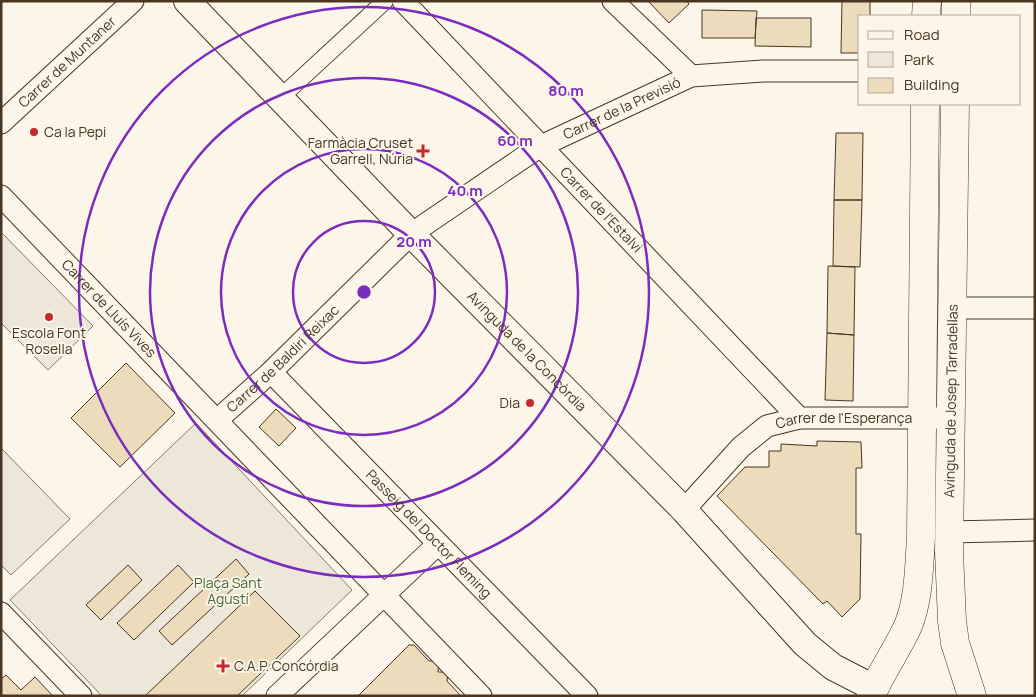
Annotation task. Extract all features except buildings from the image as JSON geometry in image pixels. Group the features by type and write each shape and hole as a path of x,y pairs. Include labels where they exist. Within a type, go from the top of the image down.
{"main road":[{"path":"926,15 927,1"},
{"path":"956,1 956,15"},
{"name":"Avinguda de Josep Tarradellas","path":"875,694 907,627 916,594 921,538 926,105"},
{"name":"Avinguda de Josep Tarradellas","path":"955,105 949,532 952,621 959,659 972,696"}],"street":[{"name":"Carrer de Muntaner","path":"1,123 133,1"},
{"name":"Avinguda de la Concòrdia","path":"187,1 411,234 684,510 805,644 833,667 875,694"},
{"path":"280,98 385,1"},
{"name":"Carrer de l'Estalvi","path":"403,1 539,147 799,418"},
{"path":"613,1 636,26 692,76"},
{"name":"Carrer de la Previsió","path":"411,234 539,147 692,76 763,71 858,71"},
{"name":"Carrer de Lluís Vives","path":"1,196 217,420"},
{"name":"Carrer de Baldiri Reixac","path":"217,420 271,372 411,234"},
{"path":"952,308 1035,308"},
{"name":"Passeig del Doctor Fleming","path":"271,372 587,696"},
{"name":"Carrer de l'Esperança","path":"684,510 741,447 767,426 799,418 922,419 950,417"},
{"path":"217,420 481,696"},
{"path":"949,532 1035,530"},
{"path":"277,696 438,544"},
{"path":"5,624 81,696"}],"green space":[{"path":"1,232 93,326 48,370 1,323"},
{"path":"1,448 70,519 11,575 1,565"}],"shaded area":[{"name":"Plaça Sant Agustí","path":"196,423 352,590 242,696 102,696 10,600"}],"place":[{"name":"Ca la Pepi","path":"34,132"},
{"name":"Farmàcia Cruset Garrell, Núria","path":"423,151"},
{"name":"Escola Font Rosella","path":"49,317"},
{"name":"Dia","path":"530,403"},
{"name":"C.A.P. Concórdia","path":"223,666"}]}
